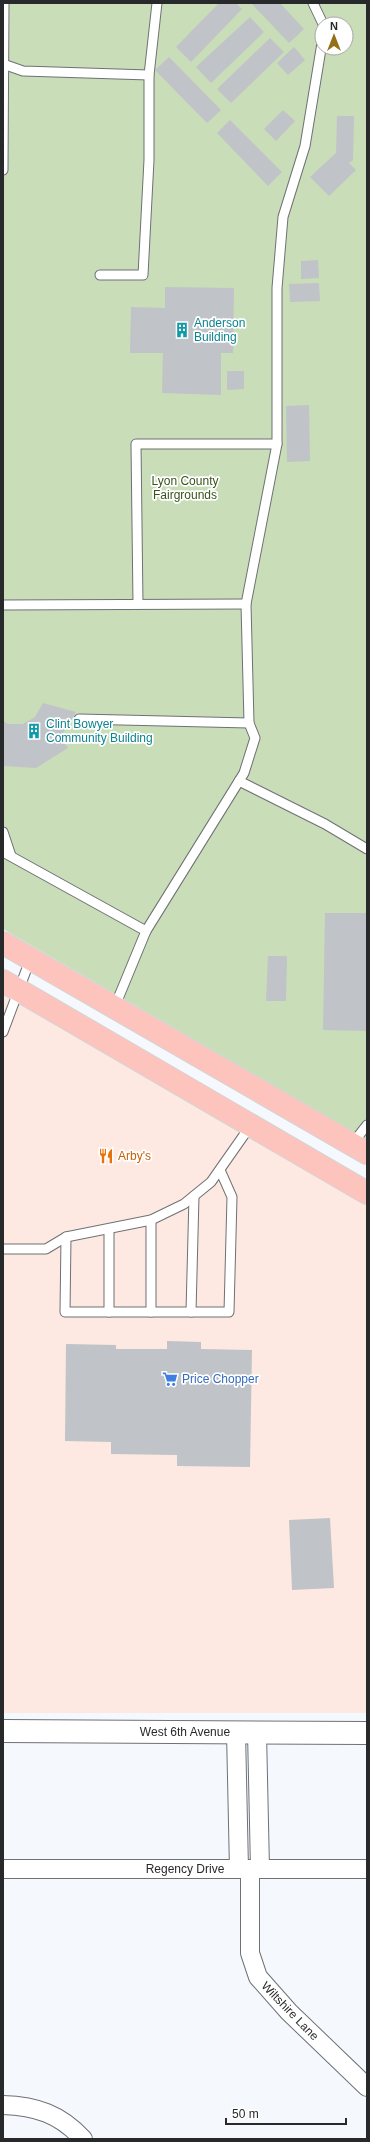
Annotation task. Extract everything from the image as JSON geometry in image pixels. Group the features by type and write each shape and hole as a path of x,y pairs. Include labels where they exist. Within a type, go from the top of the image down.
{"main road":[{"path":"3,943 30,960 115,1006 359,1149"},
{"path":"12,986 367,1193"}],"street":[{"name":"West 6th Avenue","path":"3,1731 367,1733"},
{"name":"Wiltshire Lane","path":"246,1732 250,1869 250,1954 258,1977 289,2012 367,2087"},
{"name":"Regency Drive","path":"3,1869 367,1869"},
{"path":"3,2106 21,2106 52,2114 73,2128 83,2139"}],"lane":[{"path":"3,170 4,3"},
{"path":"100,275 143,275 149,160 149,75 157,3"},
{"path":"313,3 319,16"},
{"path":"115,1006 146,932 244,773 255,738 249,723 246,604 277,444 277,288 283,217 305,146 320,56"},
{"path":"4,64 23,71 149,75"},
{"path":"138,604 136,444 277,444"},
{"path":"3,605 246,604"},
{"path":"80,719 249,723"},
{"path":"238,781 325,824 367,849"},
{"path":"3,832 7,854 146,932"},
{"path":"3,1032 12,986 30,960"},
{"path":"3,1249 46,1249 66,1237 109,1230 151,1220 184,1204 211,1182 252,1125"},
{"path":"359,1149 367,1125"},
{"path":"66,1237 66,1312 229,1312 232,1197 220,1170"},
{"path":"191,1312 194,1196"},
{"path":"151,1220 152,1312"},
{"path":"109,1230 109,1312"}],"shaded area":[{"path":"3,993 367,1203 367,1713 3,1713"}],"green space":[{"name":"Lyon County Fairgrounds","path":"3,3 367,3 367,1140 3,929"}],"building":[{"path":"219,3 236,3 242,9 191,62 176,47"},
{"path":"251,3 280,3 304,29 289,43"},
{"path":"250,17 264,32 211,83 196,67"},
{"path":"270,38 284,52 231,103 217,89"},
{"path":"294,47 305,60 288,75 277,63"},
{"path":"169,57 221,110 207,123 155,70"},
{"path":"283,110 295,121 276,141 264,129"},
{"path":"337,116 354,116 353,160 349,163 356,170 329,196 310,177 336,153"},
{"path":"230,120 282,172 268,186 217,133"},
{"path":"318,260 319,278 301,279 301,261"},
{"path":"319,283 320,301 290,302 289,284"},
{"name":"Anderson Building","path":"165,287 234,288 233,353 221,353 221,395 162,393 163,353 130,353 131,307 165,308"},
{"path":"227,371 244,371 244,389 227,390"},
{"path":"309,405 310,461 287,462 286,406"},
{"name":"Clint Bowyer Community Building","path":"43,703 76,712 60,738 68,748 36,768 3,766 3,721 8,724 23,724 35,717"},
{"path":"325,913 367,913 367,1031 323,1030"},
{"path":"268,956 287,956 286,1001 266,1001"},
{"path":"167,1341 201,1342 201,1349 252,1350 250,1467 177,1466 177,1455 111,1454 111,1442 65,1441 66,1344 116,1345 116,1349 167,1349"},
{"path":"330,1518 334,1588 292,1590 289,1520"}],"place":[{"name":"Anderson Building","path":"182,330"},
{"name":"Clint Bowyer Community Building","path":"34,731"},
{"name":"Arby's","path":"106,1156"},
{"name":"Price Chopper","path":"170,1379"}]}
